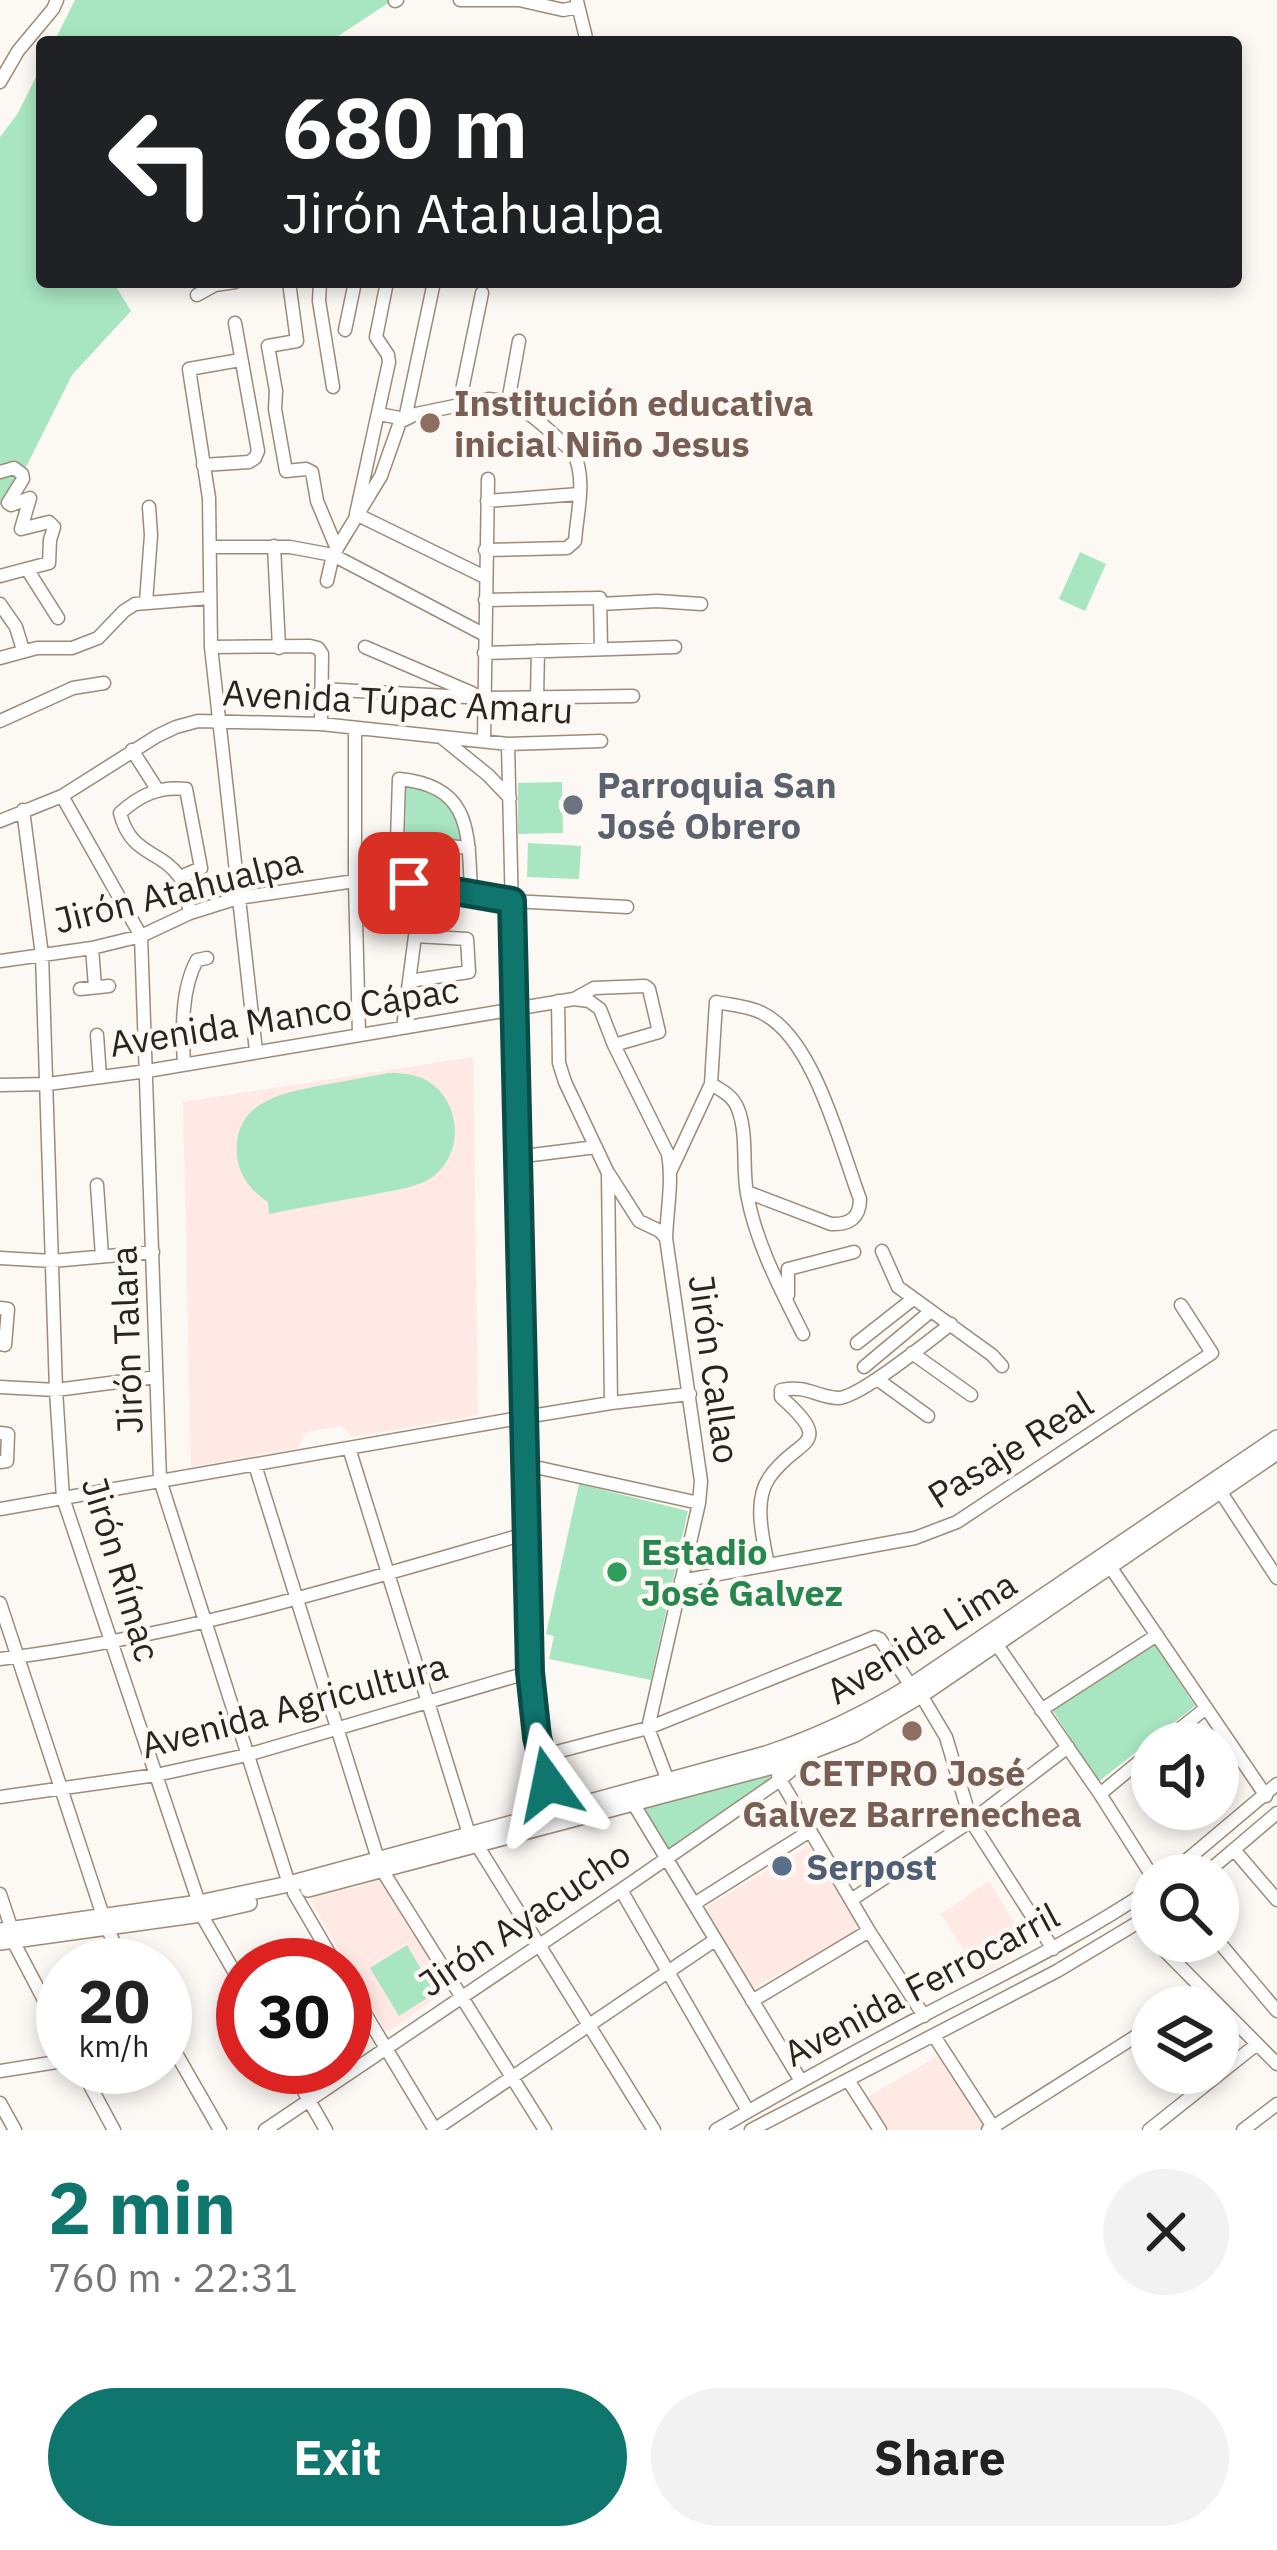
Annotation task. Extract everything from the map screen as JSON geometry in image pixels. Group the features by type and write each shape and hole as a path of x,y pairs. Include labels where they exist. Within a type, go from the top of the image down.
{"main road":[{"name":"Avenida Lima","path":"6,1936 200,1908 291,1888 558,1817 633,1803 814,1752 855,1733 1277,1438"},
{"name":"Avenida Lima","path":"558,1817 668,1780 773,1766 995,1642 1277,1452"}],"street":[{"path":"0,82 57,0"},
{"path":"460,0 519,0 563,10 577,3 585,36"},
{"path":"197,295 210,288"},
{"path":"290,288 297,341 268,346 276,391 274,409 286,471 311,472 335,552"},
{"path":"320,288 333,387"},
{"path":"345,330 354,288"},
{"path":"356,514 388,362 376,337 385,288"},
{"path":"405,419 433,288"},
{"path":"459,405 482,293"},
{"path":"203,465 249,462 258,451 235,323"},
{"path":"508,402 519,341"},
{"path":"240,360 189,368 209,498 212,647 256,1052"},
{"path":"327,581 335,552 381,476 396,428 416,414 489,399 508,402 527,413 573,452 581,472 572,546 485,550"},
{"path":"379,414 405,419"},
{"path":"0,472 14,468 22,474 8,503 30,498 21,530 53,524 49,562 0,576"},
{"path":"484,740 488,479"},
{"path":"487,502 579,494"},
{"path":"146,602 149,508"},
{"path":"356,514 485,577"},
{"path":"274,546 279,648"},
{"path":"211,547 335,552 484,635"},
{"path":"27,569 58,618"},
{"path":"0,658 23,650 72,648 98,638 124,611 146,602 209,598"},
{"path":"485,600 600,598 601,649"},
{"path":"0,604 23,650"},
{"path":"600,604 700,604"},
{"path":"212,647 318,648 322,654 321,724"},
{"path":"365,647 484,698"},
{"path":"484,653 675,647"},
{"path":"537,697 538,651"},
{"path":"0,721 73,688 104,683"},
{"path":"321,689 484,698 633,696"},
{"name":"Avenida Túpac Amaru","path":"0,821 62,796 176,727 219,720 321,724 508,744 601,741"},
{"path":"355,728 359,1034"},
{"path":"440,736 510,798"},
{"path":"508,744 530,1672 541,1756 558,1817"},
{"path":"132,751 157,789"},
{"path":"469,848 397,841 398,778 424,781 442,790 458,807 467,832 469,848 471,892"},
{"path":"180,877 201,868 186,789 157,789 126,807 120,819 134,842 180,877 190,913"},
{"name":"Jirón Talara","path":"62,796 140,936 160,1480 291,1888 321,1938"},
{"name":"Jirón Rímac","path":"23,810 42,955 63,1498 200,1908 216,1938"},
{"name":"Jirón Atahualpa","path":"0,961 140,936 238,898 355,881 409,883 512,901 627,907"},
{"path":"403,1027 409,981 415,936 467,939 469,972 409,981"},
{"path":"92,948 94,987"},
{"path":"184,1064 182,1022 193,965 207,958"},
{"name":"Avenida Manco Cápac","path":"0,1085 147,1071 574,999 593,988 645,986 658,1032 614,1045"},
{"path":"574,999 596,1004 668,1154 671,1172"},
{"path":"558,1001 559,1063 596,1147 638,1221 666,1238"},
{"path":"671,1172 711,1084 716,1003 759,1011 796,1041 809,1062 860,1208 851,1221 831,1224 747,1192"},
{"path":"97,1036 100,1077"},
{"path":"711,1084 728,1094 740,1114 747,1192 772,1272 803,1334"},
{"path":"517,1157 596,1147"},
{"name":"Jirón Callao","path":"648,1728 701,1481 666,1238 671,1172"},
{"path":"608,1173 611,1403"},
{"path":"97,1185 102,1256"},
{"path":"608,1218 632,1213"},
{"path":"881,1251 895,1283 1002,1366"},
{"path":"0,1258 52,1262 153,1252"},
{"path":"787,1302 788,1269 854,1252"},
{"path":"857,1343 914,1299"},
{"name":"Pasaje Real","path":"681,1581 915,1538 945,1528 1213,1353 1181,1305"},
{"path":"0,1308 8,1309 5,1345 0,1344"},
{"path":"864,1366 931,1311"},
{"path":"768,1564 760,1515 766,1483 798,1450 810,1427 781,1397 781,1390 810,1389 845,1397 951,1324"},
{"path":"912,1353 971,1395"},
{"path":"0,1387 56,1390 156,1377"},
{"path":"877,1379 928,1415"},
{"path":"0,1509 525,1417 690,1394"},
{"path":"0,1433 8,1434 7,1461 0,1462"},
{"path":"349,1448 473,1839 654,2130"},
{"path":"255,1465 380,1864 545,2130"},
{"path":"526,1465 699,1503"},
{"path":"1220,1491 1277,1578"},
{"path":"0,1659 205,1623 528,1533"},
{"path":"1109,1565 1266,1796"},
{"path":"0,1603 112,1938"},
{"path":"1041,1710 1157,1635"},
{"path":"541,1756 648,1728 875,1636 946,1737 971,1821 1054,1949"},
{"path":"995,1642 1138,1854"},
{"name":"Avenida Agricultura","path":"0,1797 156,1775 248,1755 530,1672"},
{"path":"1188,1722 1206,1708"},
{"path":"648,1728 668,1780"},
{"path":"851,1900 971,1821 1068,1747"},
{"path":"773,1766 924,2016"},
{"name":"Jirón Ayacucho","path":"266,2130 666,1858 773,1766"},
{"path":"1100,1794 1131,1768"},
{"path":"1195,1854 1277,1784"},
{"path":"633,1803 801,2080"},
{"path":"1231,1854 1277,1813"},
{"path":"694,1904 810,1831"},
{"path":"1235,1851 1277,1900"},
{"path":"621,1890 748,2111"},
{"path":"0,1894 6,1936 36,1989"},
{"name":"Avenida Ferrocarril","path":"716,2130 801,2080 1054,1949 1131,1902"},
{"name":"Avenida Ferrocarril","path":"751,2130 1131,1928"},
{"path":"752,2001 869,1931"},
{"path":"372,2026 435,2130 715,1940"},
{"path":"1177,1962 1200,1986"},
{"path":"1236,1962 1277,2011"},
{"path":"1239,2026 1277,2064"},
{"path":"934,2036 992,2129 1131,2040"},
{"path":"1149,2130 1257,2044"},
{"path":"0,2071 36,2065"},
{"path":"848,2080 880,2130"},
{"path":"192,2084 220,2130"},
{"path":"94,2094 113,2130"},
{"path":"306,2094 326,2130"},
{"path":"0,2103 15,2130"},
{"path":"1244,2130 1263,2125 1277,2104"}],"shaded area":[{"path":"473,1057 478,1415 353,1437 341,1426 306,1432 298,1448 191,1467 183,1102"},
{"path":"811,1848 857,1924 855,1931 786,1972 750,1986 708,1906"},
{"path":"383,1878 450,1987 390,2031 372,2007 372,1938 332,1938 311,1901"},
{"path":"989,1881 1029,1947 980,1976 941,1914"},
{"path":"943,2053 986,2124 976,2130 884,2130 866,2098"}],"green space":[{"path":"75,0 393,0 338,36 57,36"},
{"path":"36,77 36,288 117,288 131,311 72,375 15,489 0,505 0,137"},
{"path":"1080,552 1106,564 1085,611 1059,599"},
{"path":"562,782 563,833 518,834 518,783"},
{"path":"406,783 431,791 447,803 464,846 405,837"},
{"path":"528,843 581,846 579,879 527,877"},
{"path":"389,1073 426,1080 448,1102 455,1131 448,1159 439,1172 406,1188 269,1214 268,1202 247,1183 237,1156 238,1137 251,1111 277,1096"},
{"name":"Estadio José Galvez","path":"579,1484 688,1511 651,1680 549,1659 554,1636 546,1634"},
{"path":"1153,1642 1195,1706 1175,1722 1131,1722 1131,1756 1098,1782 1050,1706"},
{"path":"767,1773 769,1781 667,1851 643,1811 646,1806"},
{"path":"407,1945 435,1993 399,2016 372,1967"}],"place":[{"name":"Institución educativa inicial Niño Jesus","path":"430,423"},
{"name":"Parroquia San José Obrero","path":"573,805"},
{"name":"Estadio José Galvez","path":"617,1572"},
{"name":"CETPRO José Galvez Barrenechea","path":"912,1731"},
{"name":"Serpost","path":"782,1866"}],"route":[{"path":"409,883 512,901 530,1672 548,1784"}]}
